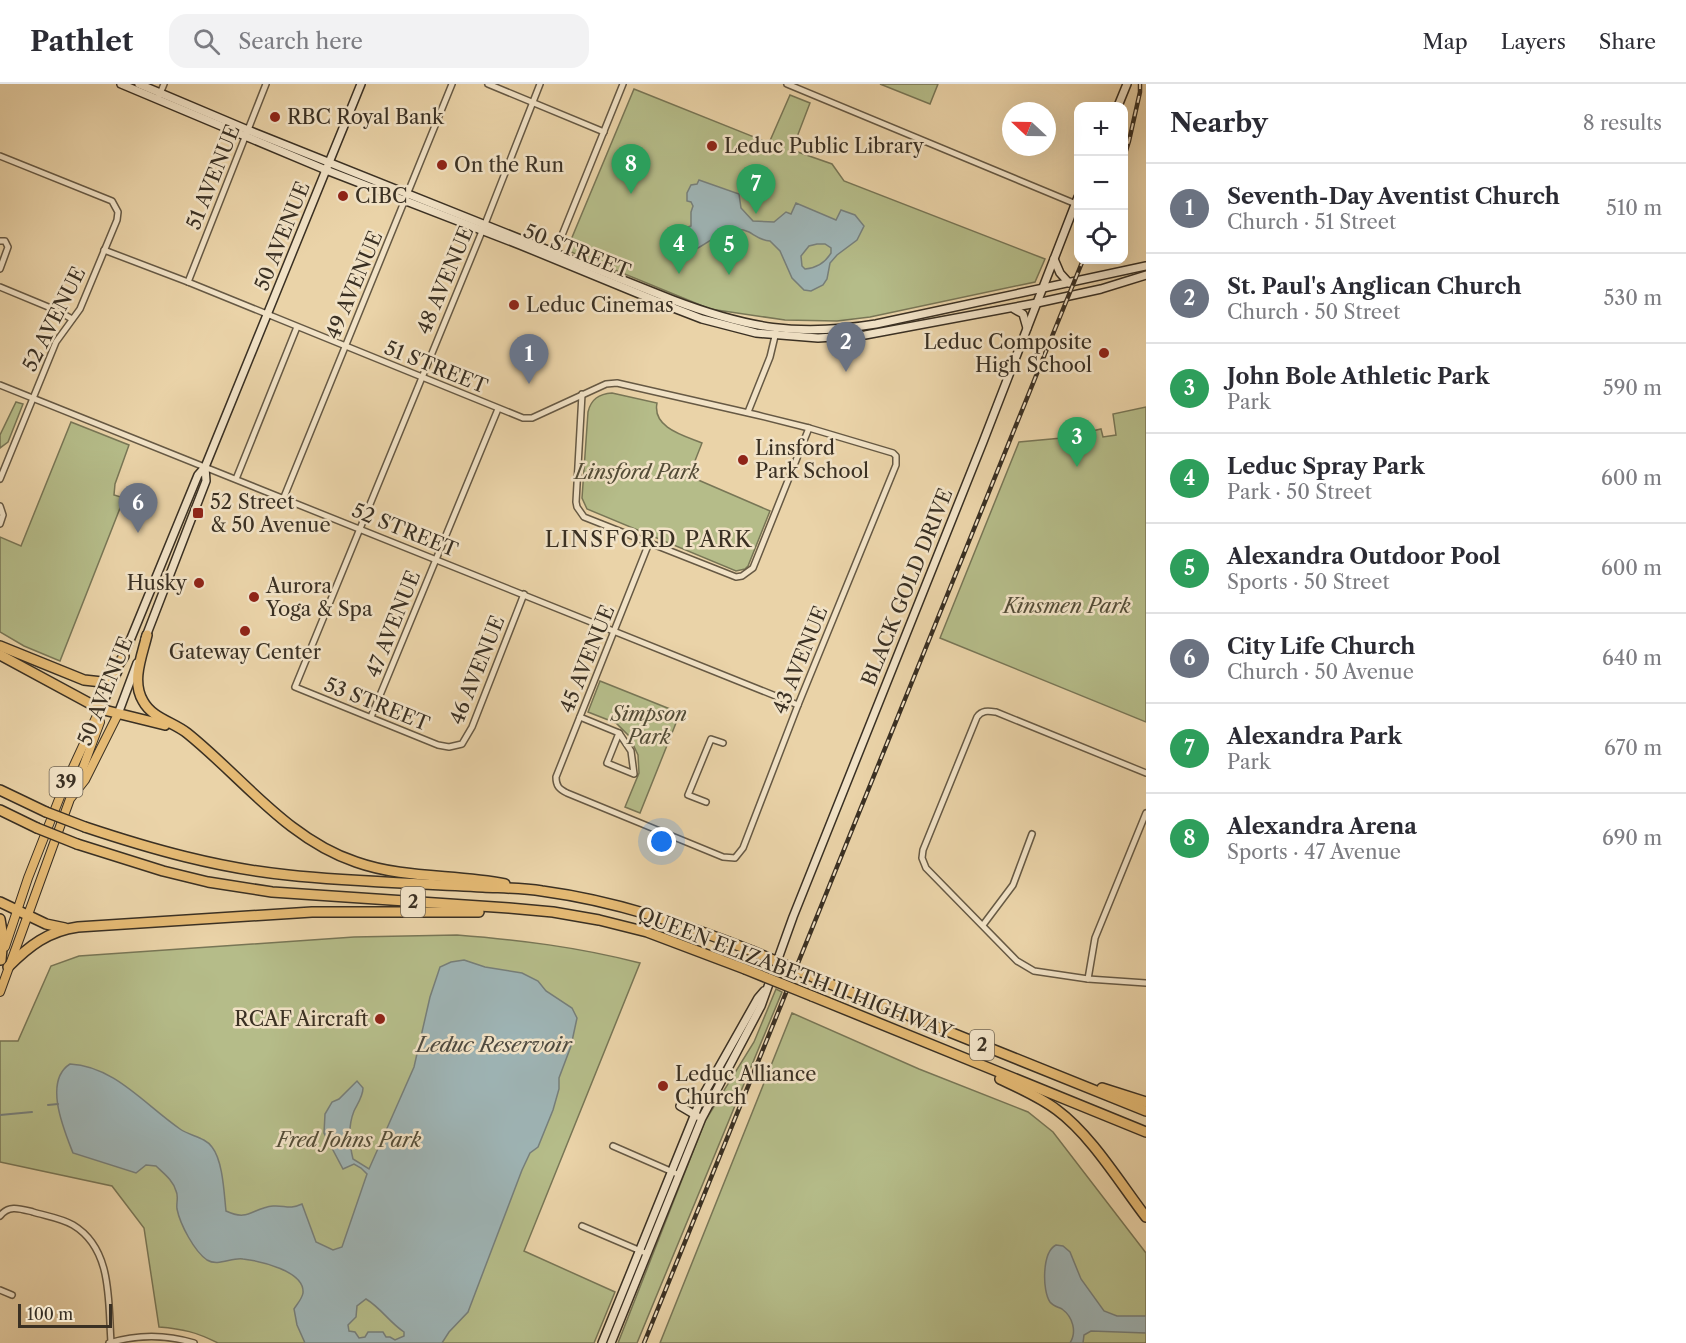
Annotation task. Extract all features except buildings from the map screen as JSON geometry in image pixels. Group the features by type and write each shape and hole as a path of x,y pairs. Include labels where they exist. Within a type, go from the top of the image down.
{"highway":[{"path":"147,635 137,681 142,700 154,714 186,733 299,834 340,857 365,866 393,871 478,878 542,891"},
{"path":"0,646 94,682 109,679 124,656"},
{"path":"0,655 100,709 153,721 170,728 189,738 219,762"},
{"name":"QUEEN ELIZABETH II HIGHWAY","path":"0,790 46,812 142,846 244,870 324,878 542,891 634,909 752,951 1146,1111"},
{"name":"QUEEN ELIZABETH II HIGHWAY","path":"0,810 77,844 163,871 208,882 272,892 553,912 647,932 745,969 1146,1132"},
{"path":"0,902 45,924 67,928 312,912 553,912"},
{"path":"0,920 3,963"},
{"path":"3,963 38,941 67,928"},
{"path":"950,1053 1057,1109 1086,1137 1146,1217"},
{"path":"1065,1079 1146,1101"}],"main road":[{"name":"50 STREET","path":"120,84 159,96 247,133 326,170 407,197 721,318 776,332 818,338 865,335 1037,303 1101,289 1146,275"},
{"name":"50 STREET","path":"139,84 159,96"},
{"name":"50 AVENUE","path":"0,992 3,963 17,911 36,856 63,789 124,656 198,475 205,467 361,84"},
{"path":"1120,102 1127,84"},
{"name":"50 STREET","path":"247,133 329,162 407,197"},
{"name":"BLACK GOLD DRIVE","path":"611,1343 702,1119 753,1023 1074,208"},
{"path":"1054,259 1060,273 1069,283"},
{"name":"50 STREET","path":"776,332 843,330 1146,266"},
{"path":"1012,308 1023,314 1027,328"},
{"name":"50 AVENUE","path":"3,963 27,916 70,799 85,780 118,714 206,481 205,467"},
{"path":"143,608 156,613"},
{"path":"70,799 96,735 101,718 100,709"},
{"path":"27,916 23,906 36,856"},
{"name":"BLACK GOLD DRIVE","path":"602,1343 694,1114 758,998 766,989"},
{"path":"680,1106 702,1119"}],"street":[{"path":"159,96 164,84"},
{"name":"51 AVENUE","path":"188,282 266,84"},
{"name":"49 AVENUE","path":"284,497 452,84"},
{"path":"488,84 604,132"},
{"name":"48 AVENUE","path":"295,687 484,227 540,84"},
{"path":"554,255 623,84"},
{"path":"786,84 1074,199"},
{"path":"806,92 809,84"},
{"name":"52 AVENUE","path":"0,156 112,201 118,212 117,220 80,309 56,342 0,479"},
{"path":"0,241 5,241 8,247 0,269"},
{"name":"51 STREET","path":"104,250 498,409 528,419 606,384 617,384 748,412 809,428 889,451 896,456 896,461"},
{"path":"0,287 58,310 72,319"},
{"path":"236,478 297,327"},
{"path":"748,412 770,357 776,332"},
{"name":"52 STREET","path":"0,385 798,705"},
{"path":"582,394 577,507 584,517 728,575 742,576 748,573 757,560 809,428"},
{"name":"47 AVENUE","path":"371,717 498,409"},
{"name":"43 AVENUE","path":"557,787 723,857 735,858 742,848 896,461"},
{"path":"0,506 3,515 0,524"},
{"name":"45 AVENUE","path":"557,787 556,777 649,543"},
{"name":"46 AVENUE","path":"449,747 462,744 472,727 525,594"},
{"name":"53 STREET","path":"295,687 449,747"},
{"path":"1146,773 996,712 980,713 923,850 922,858 926,868 1017,961 1028,969 1088,979 1146,983"},
{"path":"580,717 619,734 631,751 634,774 607,763 619,734"},
{"path":"706,802 688,795 711,739 723,743"},
{"path":"1088,979 1095,938 1146,813"},
{"path":"983,925 1013,885 1032,834"},
{"path":"614,1146 680,1175"},
{"path":"0,1216 5,1210 15,1208 53,1217 71,1224 90,1240 97,1250 105,1271 110,1343 131,1337 155,1335 194,1343"},
{"path":"582,1226 648,1254"},
{"path":"0,1290 12,1295"}],"green space":[{"path":"880,84 938,84 930,104"},
{"path":"634,89 769,143 790,95 810,103 792,150 832,164 844,181 1045,259 1035,282 870,317 837,321 785,320 710,309 571,252 568,247"},
{"name":"Linsford Park","path":"612,393 657,403 657,412 665,425 679,434 702,443 689,476 770,511 745,569 736,571 587,509 582,498 588,412 596,398"},
{"path":"16,402 23,404 8,442 0,448 0,435"},
{"name":"Kinsmen Park","path":"1146,407 1146,722 940,638 1019,442 1062,438 1101,429 1103,437 1116,435 1113,414"},
{"path":"71,422 129,445 115,484 114,495 124,498 60,661 24,646 0,632 0,537 21,546"},
{"name":"Simpson Park","path":"600,681 680,713 640,813 625,807 639,773 638,755 629,736 616,723 588,712"},
{"name":"Fred Johns Park","path":"457,935 549,945 640,963 524,1251 615,1292 594,1343 218,1343 189,1332 159,1327 144,1228 112,1186 0,1162 0,1041 18,1041 51,966 79,956 354,937"},
{"path":"776,989 782,992 637,1343 618,1343 705,1121 754,1042"},
{"path":"792,1013 919,1069 1028,1112 1053,1132 1146,1253 1146,1343 660,1343"}],"water":[{"path":"699,180 739,194 741,208 753,221 774,222 786,212 791,214 796,203 836,220 841,210 855,215 864,226 857,240 830,263 827,279 823,285 811,291 804,290 792,278 780,251 770,241 749,232 728,231 696,249 687,248 687,240 680,237 684,228 691,226 693,206 687,201 687,193 691,185 697,184","holes":["825,244 831,248 829,257 817,266 805,269 802,266 801,256 809,246"]},
{"name":"Leduc Reservoir","path":"464,960 485,967 522,973 538,981 546,991 572,1008 577,1018 571,1046 559,1078 559,1089 553,1110 538,1147 530,1153 522,1170 468,1312 442,1343 305,1343 297,1325 294,1309 303,1293 302,1285 297,1279 280,1268 260,1262 239,1259 216,1263 202,1256 188,1237 181,1222 173,1183 156,1166 146,1165 136,1173 73,1153 61,1119 57,1094 62,1072 70,1064 86,1066 115,1079 180,1129 209,1144 219,1160 226,1211 245,1215 266,1207 294,1207 302,1204 316,1242 333,1250 342,1247 367,1174 354,1164 343,1169 324,1133 325,1114 332,1102 339,1099 357,1081 363,1091 351,1123 351,1147 353,1159 369,1169 414,1067 430,997 440,967","holes":["366,1299 404,1332 404,1336 395,1340 386,1337 383,1332 368,1332 365,1337 359,1338 355,1332 349,1331 348,1325 356,1317 357,1306"]},
{"path":"1056,1245 1063,1246 1070,1252 1081,1279 1104,1311 1117,1316 1146,1316 1146,1333 1091,1331 1084,1335 1083,1343 1070,1343 1073,1334 1071,1320 1066,1312 1050,1302 1046,1289 1046,1263 1051,1249"}],"waterway":[{"path":"48,1105 58,1104"},
{"path":"0,1115 32,1112"}],"railway":[{"path":"1124,156 1140,84"},
{"path":"644,1343 1081,264"}],"place":[{"name":"RBC Royal Bank","path":"275,117"},
{"name":"Leduc Public Library","path":"712,146"},
{"name":"On the Run","path":"442,165"},
{"name":"Alexandra Arena","path":"631,194"},
{"name":"CIBC","path":"343,196"},
{"name":"Alexandra Park","path":"756,214"},
{"name":"Leduc Spray Park","path":"679,274"},
{"name":"Alexandra Outdoor Pool","path":"729,275"},
{"name":"Leduc Cinemas","path":"514,305"},
{"name":"Leduc Composite High School","path":"1104,353"},
{"name":"St. Paul's Anglican Church","path":"846,372"},
{"name":"Seventh-Day Aventist Church","path":"529,384"},
{"name":"Linsford Park School","path":"743,460"},
{"name":"John Bole Athletic Park","path":"1077,467"},
{"name":"52 Street & 50 Avenue","path":"198,513"},
{"name":"City Life Church","path":"138,533"},
{"name":"Husky","path":"199,583"},
{"name":"Aurora Yoga & Spa","path":"254,597"},
{"name":"Gateway Center","path":"245,631"},
{"name":"RCAF Aircraft","path":"380,1019"},
{"name":"Leduc Alliance Church","path":"663,1086"}],"district":[{"name":"LINSFORD PARK","path":"649,539"}]}
